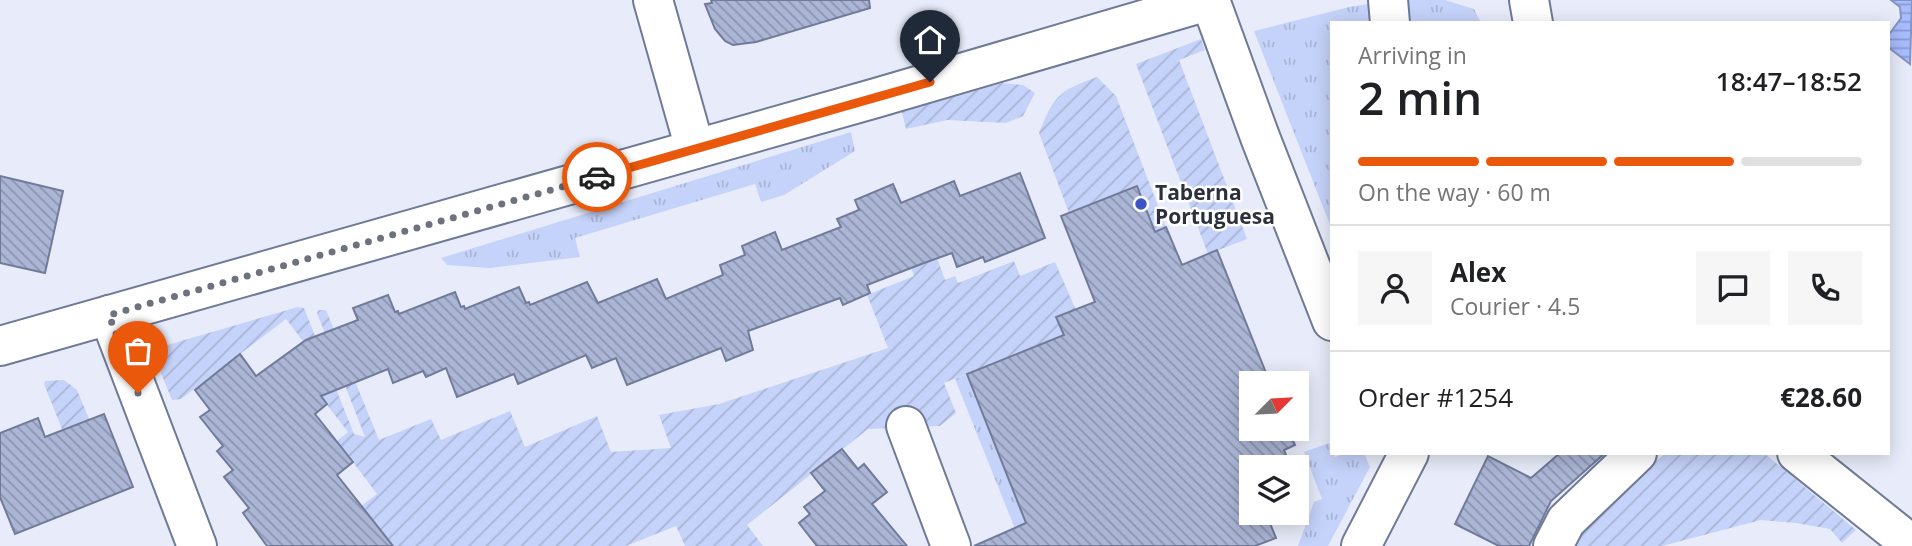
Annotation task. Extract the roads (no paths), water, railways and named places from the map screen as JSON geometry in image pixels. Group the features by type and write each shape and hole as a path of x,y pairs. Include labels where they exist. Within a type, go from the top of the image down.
{"street":[{"path":"653,0 695,149"},
{"path":"0,346 1210,0 1260,138 1330,316"},
{"path":"1388,0 1390,21"},
{"path":"1529,0 1533,21"},
{"path":"109,315 197,546"},
{"path":"906,426 951,546"},
{"path":"1553,546 1566,521 1635,455"},
{"path":"1799,455 1889,540"},
{"path":"1362,546 1396,463"}],"water":[{"path":"1891,0 1912,0 1910,64 1890,49 1890,33 1901,18 1900,7"}],"place":[{"name":"Taberna Portuguesa","path":"1141,204"}]}
